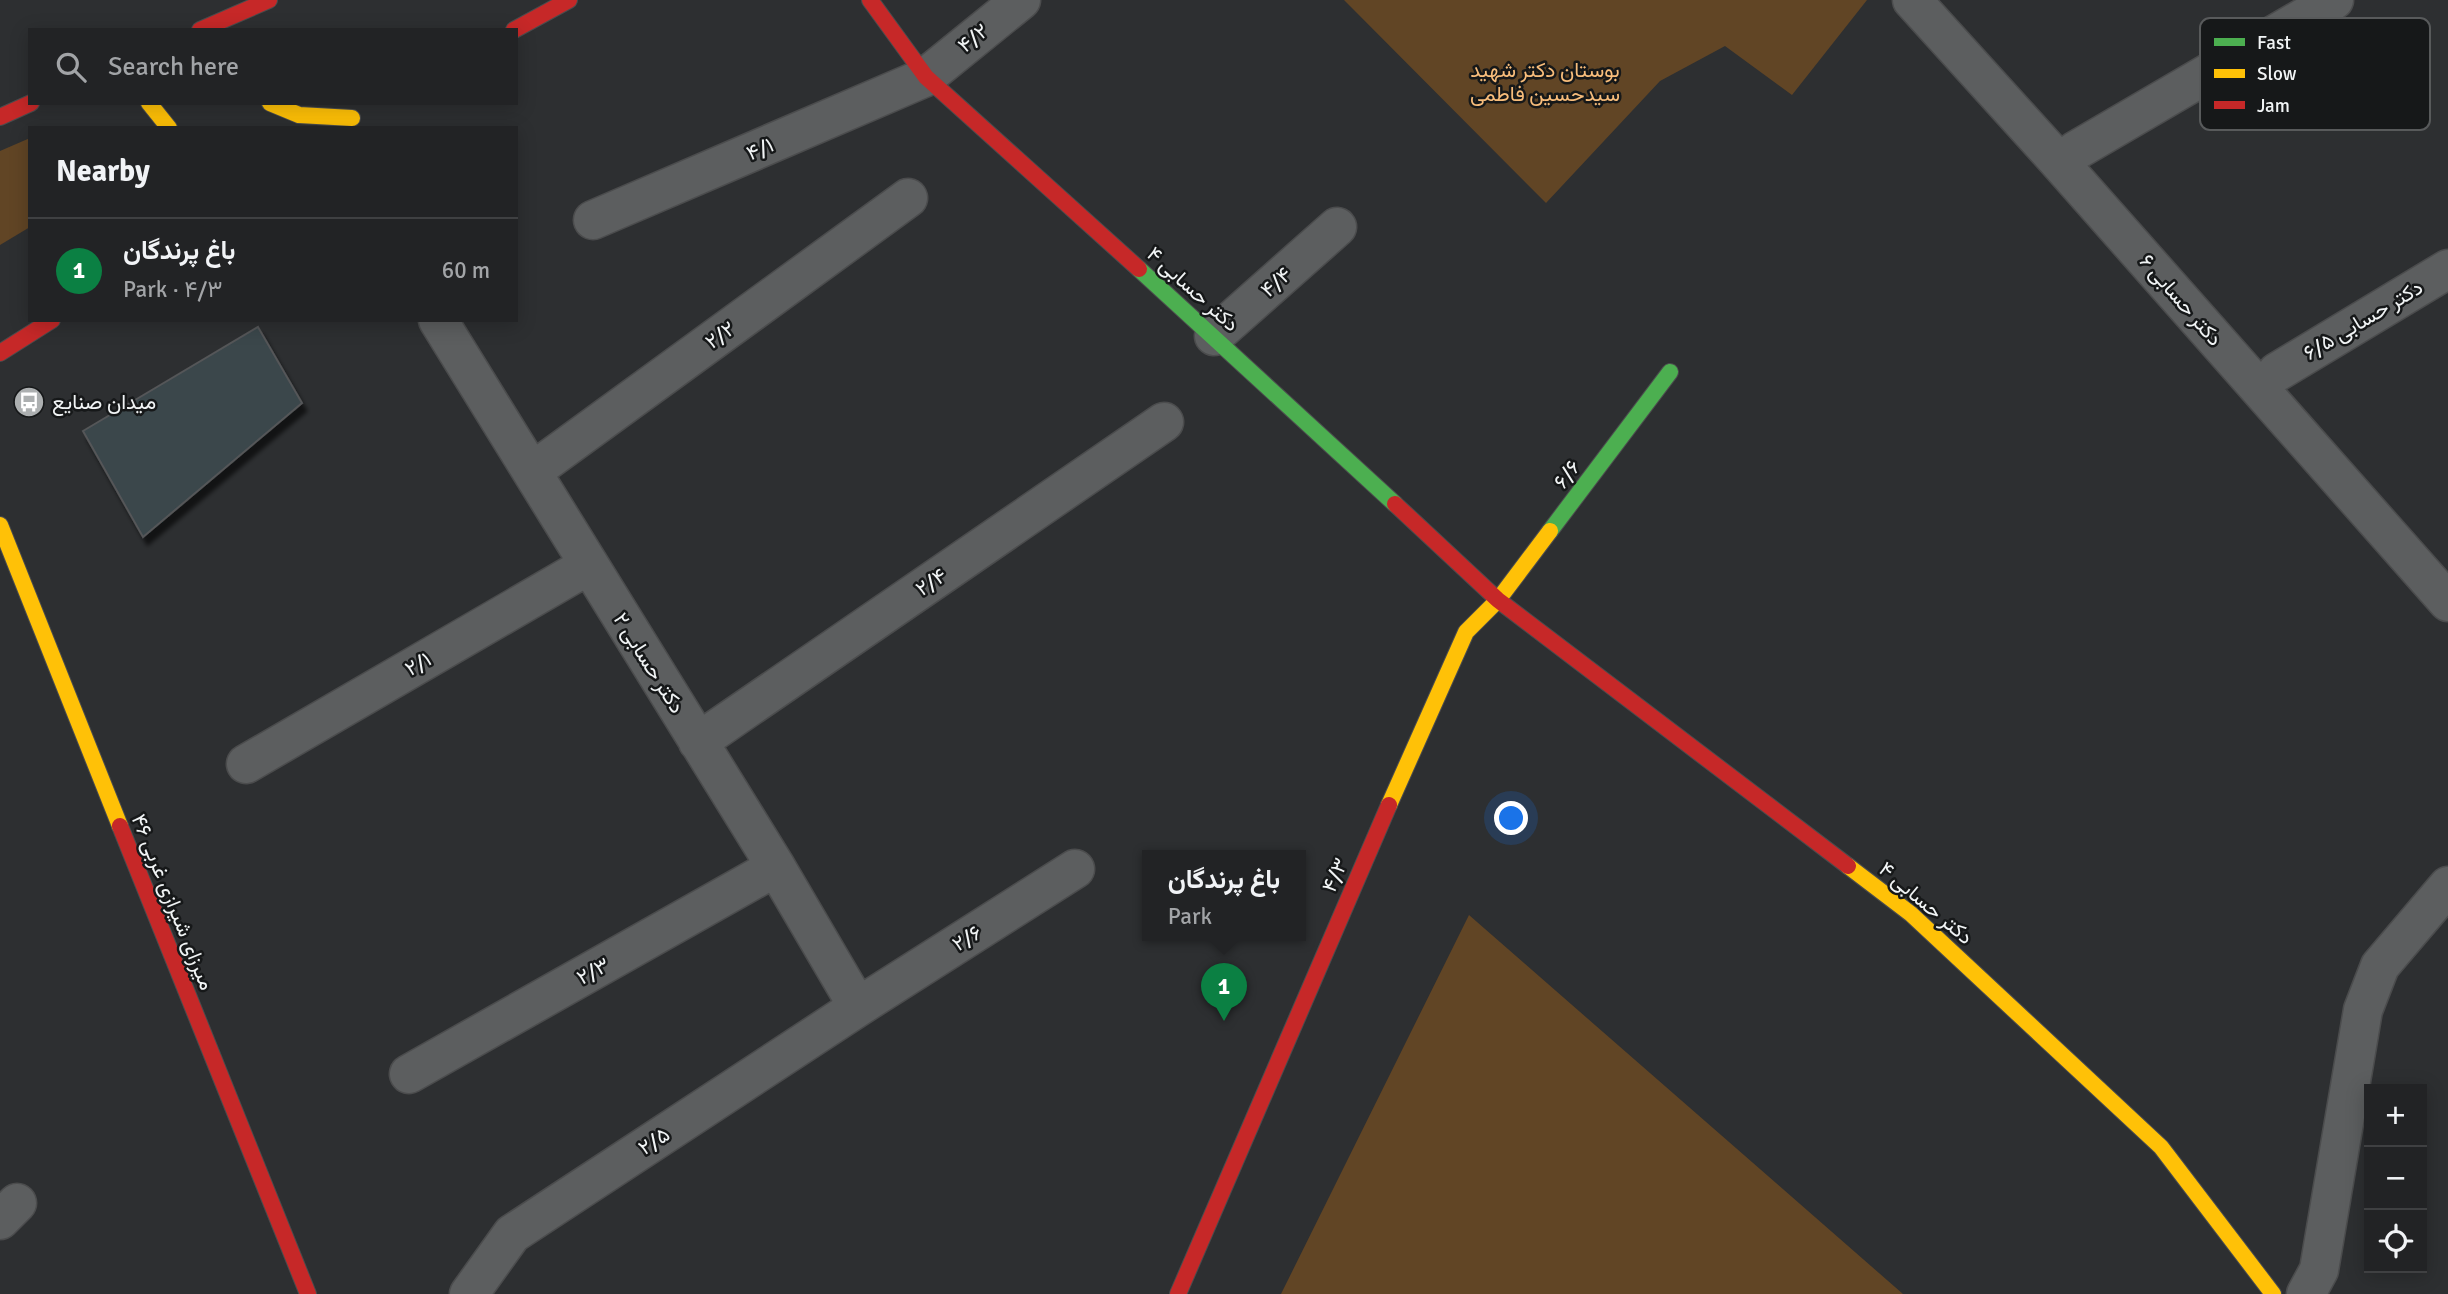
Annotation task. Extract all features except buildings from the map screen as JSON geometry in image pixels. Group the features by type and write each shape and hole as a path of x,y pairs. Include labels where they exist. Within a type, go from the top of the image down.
{"street":[{"path":"205,28 269,0"},
{"path":"268,19 288,0"},
{"path":"518,28 569,0"},
{"name":"دکتر حسابی ۴","path":"870,0 926,77 1214,336 1498,600"},
{"name":"۴/۲","path":"926,77 1021,0"},
{"name":"۶ دکتر حسابی","path":"1912,0 2058,160 2448,602"},
{"path":"2303,18 2334,0"},
{"name":"۴/۱","path":"593,220 926,77"},
{"path":"2075,151 2200,78"},
{"path":"0,117 28,104"},
{"path":"151,105 167,126"},
{"path":"274,105 301,117 352,118"},
{"path":"338,126 370,108"},
{"name":"۲/۲","path":"533,471 908,198"},
{"name":"۴/۴","path":"1214,336 1337,227"},
{"name":"۶/۵ دکتر حسابی","path":"2277,372 2448,269"},
{"path":"0,353 49,322"},
{"name":"دکتر حسابی ۲","path":"439,322 776,867 858,1007"},
{"name":"۶/۶","path":"1498,600 1670,372"},
{"name":"۲/۴","path":"698,742 1164,422"},
{"name":"میرزای شیرازی غربی ۴۶","path":"0,525 299,1290"},
{"name":"۲/۱","path":"246,764 589,565"},
{"name":"۴/۳","path":"1178,1294 1336,923 1466,632 1498,600"},
{"name":"۴ دکتر حسابی","path":"1498,600 1911,914 2161,1147 2273,1294"},
{"name":"۲/۳","path":"409,1074 776,867"},
{"name":"۲/۶","path":"858,1007 1075,869"},
{"path":"2306,1294 2319,1270 2363,1010 2380,966 2448,886"},
{"name":"۲/۵","path":"469,1294 512,1234 858,1007"}],"green space":[{"name":"بوستان دکتر شهید سیدحسین فاطمی","path":"1344,0 1867,0 1792,95 1725,46 1660,81 1546,203"},
{"path":"28,139 28,228 0,245 0,151"},
{"path":"1469,915 1903,1294 1281,1294"}],"traffic: fast":[{"path":"1139,269 1395,504"},
{"path":"1550,531 1670,372"}],"traffic: slow":[{"path":"151,105 167,126"},
{"path":"275,105 299,115 352,118"},
{"path":"0,525 120,826"},
{"path":"1389,805 1466,632 1498,600 1550,531"},
{"path":"1848,866 1911,914 2161,1147 2273,1294"}],"traffic: jam":[{"path":"205,28 269,0"},
{"path":"518,28 569,0"},
{"path":"870,0 926,77 1139,269"},
{"path":"0,117 28,104"},
{"path":"0,353 49,322"},
{"path":"1395,504 1498,600 1848,866"},
{"path":"1178,1294 1389,805"},
{"path":"120,826 308,1294"}],"place":[{"name":"میدان صنایع","path":"29,402"},
{"name":"باغ پرندگان","path":"1224,1021"}]}
